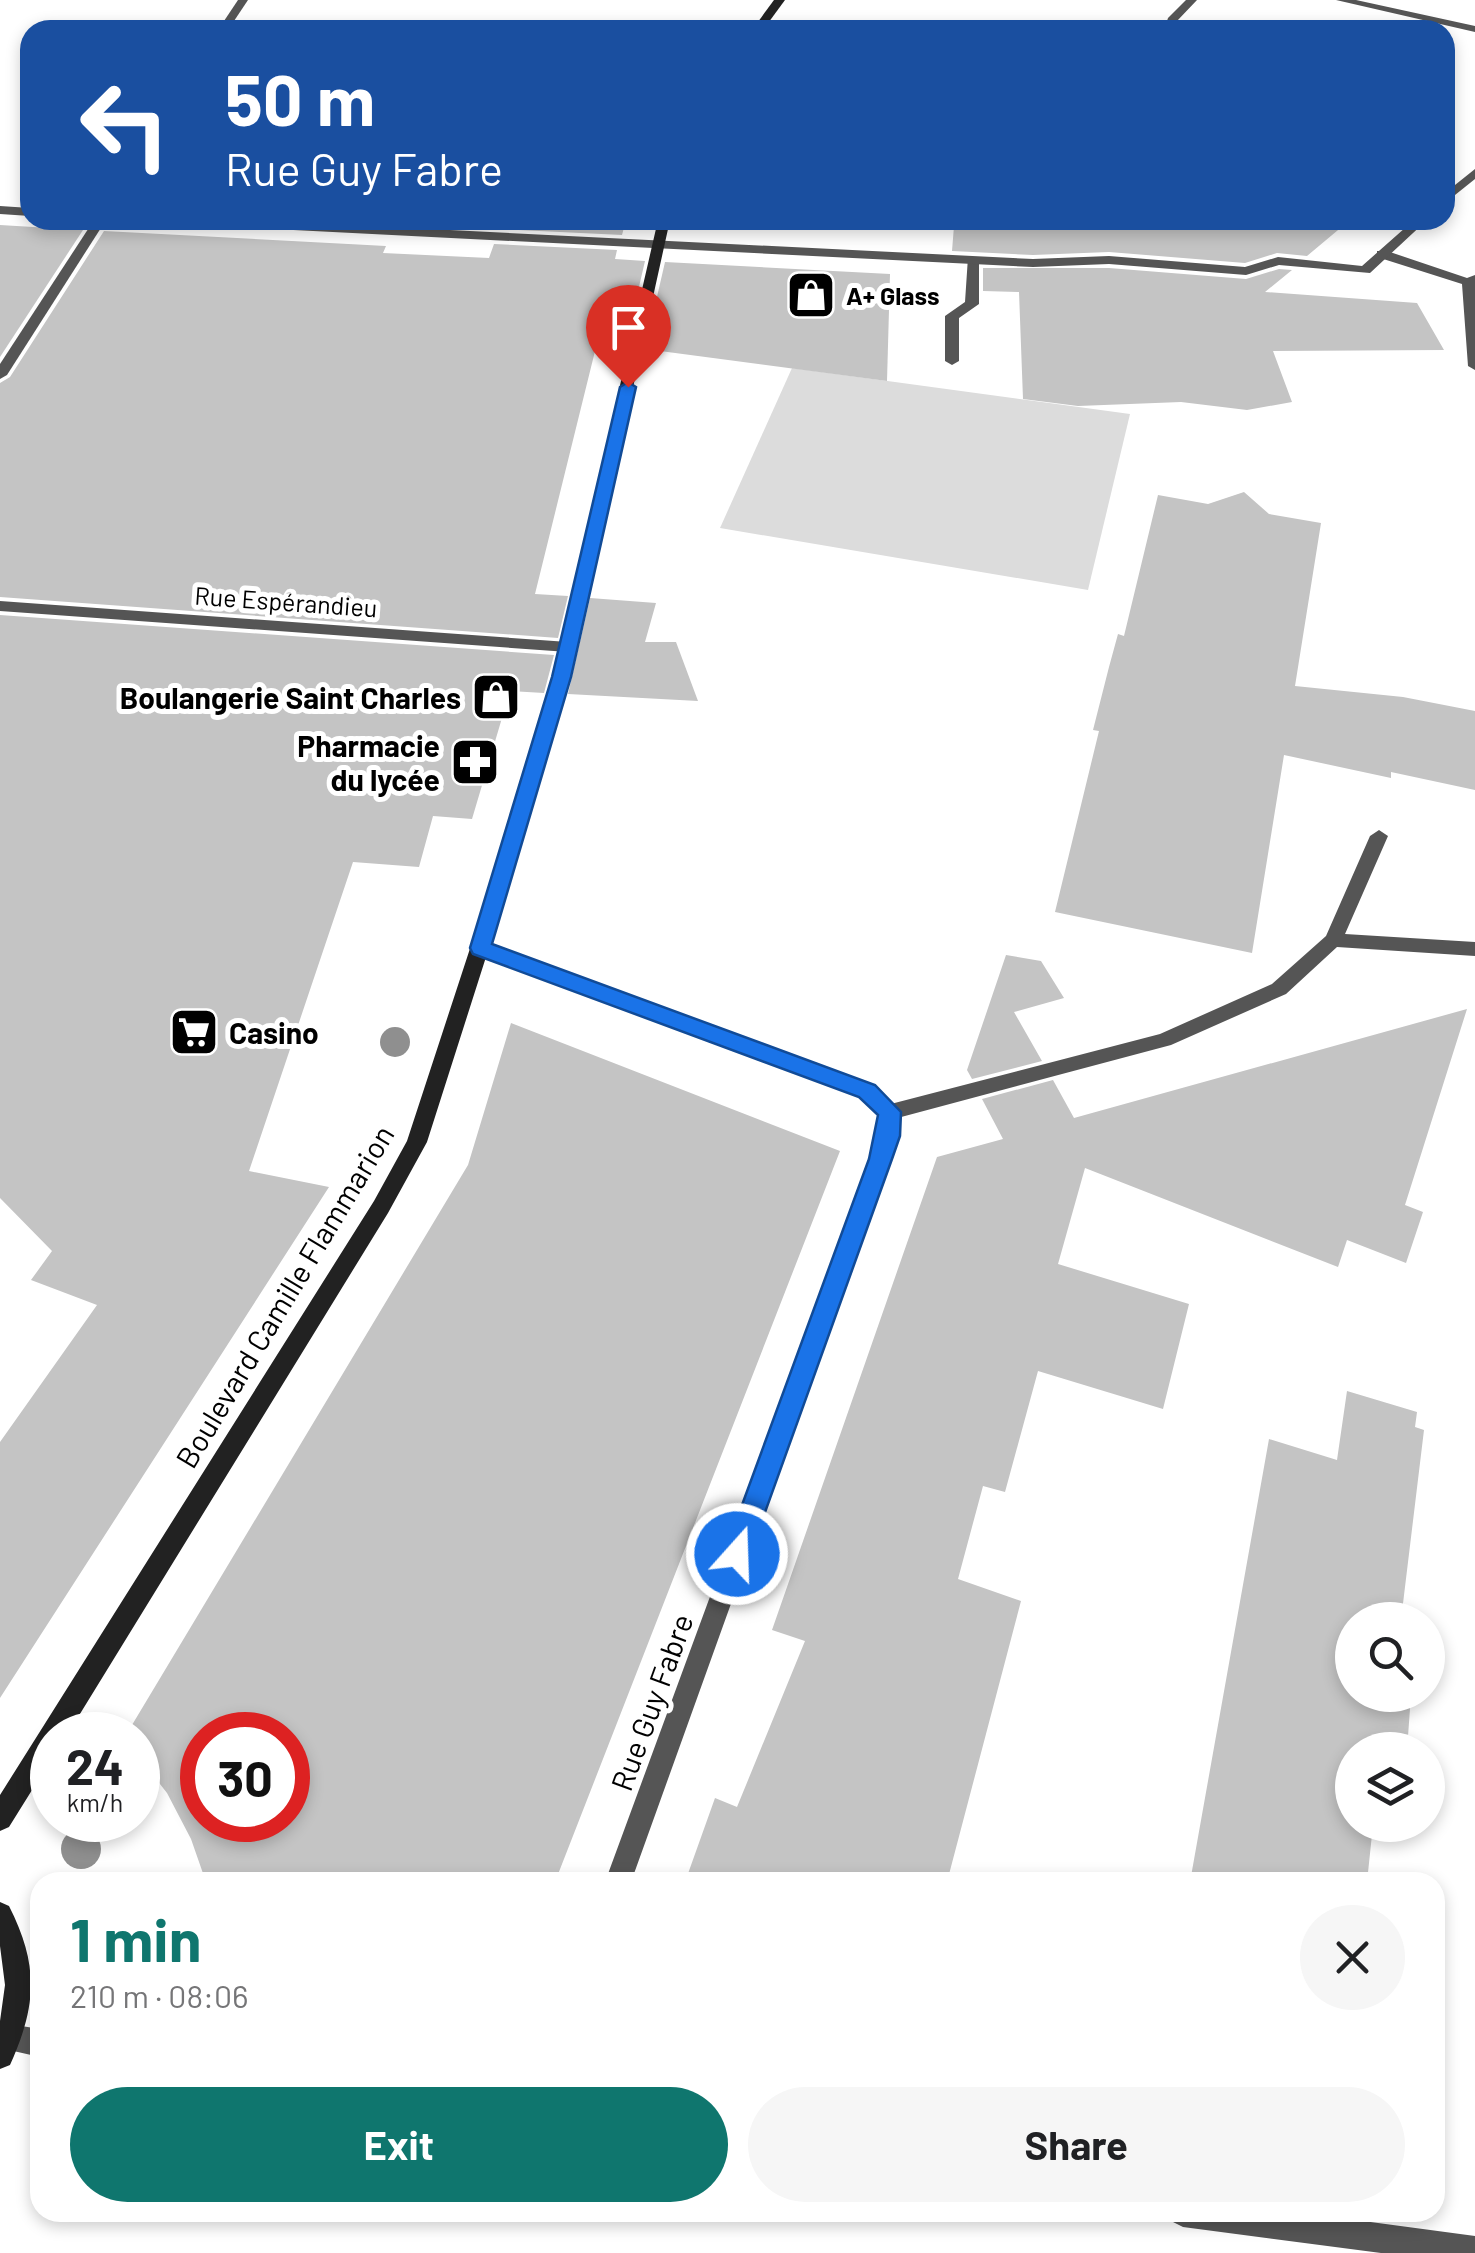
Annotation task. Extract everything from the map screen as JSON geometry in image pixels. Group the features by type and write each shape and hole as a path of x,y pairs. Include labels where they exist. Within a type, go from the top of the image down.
{"street":[{"path":"765,20 780,0"},
{"path":"1172,20 1192,0"},
{"path":"1341,0 1433,20"},
{"path":"1455,190 1475,173"},
{"path":"0,375 94,230"},
{"path":"359,230 974,260 1109,260 1246,272 1278,260 1365,270 1410,230"},
{"name":"Boulevard Camille Flammarion","path":"68,1712 381,1207 417,1142 480,948 568,647 662,230"},
{"path":"1382,254 1471,281 1475,366"},
{"path":"952,360 952,316 972,304 974,260"},
{"name":"Rue Espérandieu","path":"0,606 568,647"},
{"path":"480,948 867,1091 890,1112 1164,1040 1279,988 1334,940 1379,836"},
{"path":"1334,940 1475,949"},
{"name":"Rue Guy Fabre","path":"622,1872 870,1189 888,1136 890,1112"},
{"name":"Boulevard Camille Flammarion","path":"0,1818 30,1772"},
{"path":"0,1915 14,1940 21,1987 5,2047 30,2044"},
{"path":"1258,2222 1475,2251"}],"shaded area":[{"path":"792,368 1130,414 1088,590 720,528"}],"building":[{"path":"0,225 20,226 20,230 83,230 0,357"},
{"path":"520,230 623,230 622,235"},
{"path":"954,230 1338,230 1307,256 1277,253 1245,263 1109,252 1033,255 952,251"},
{"path":"104,231 386,246 383,253 489,258 494,244 617,250 615,259 645,261 625,347 597,343 535,594 568,596 558,638 0,597 0,383 10,377"},
{"path":"665,262 890,274 887,381 645,349"},
{"path":"983,268 1109,268 1246,279 1279,269 1292,270 1265,292 1417,303 1444,350 1273,351 1292,402 1247,410 1181,402 1078,406 1023,399 1019,292 983,291"},
{"path":"1244,492 1269,514 1321,523 1295,686 1403,697 1475,711 1475,790 1391,772 1391,778 1284,755 1252,953 1055,912 1099,731 1093,730 1118,634 1124,636 1158,495 1208,504"},
{"path":"590,598 656,603 645,642 676,642 698,701 568,694"},
{"path":"0,615 554,655 544,693 510,691 472,819 433,816 419,867 353,862 249,1171 329,1187 0,1698 0,1442 97,1305 31,1280 52,1251 0,1198"},
{"path":"1006,955 1041,961 1064,998 1014,1012 1042,1061 972,1079 967,1070"},
{"path":"1467,1009 1405,1205 1423,1212 1406,1263 1347,1240 1338,1267 1085,1168 1058,1264 1189,1304 1163,1409 1038,1371 1005,1492 983,1486 958,1579 1021,1601 950,1872 689,1872 715,1798 737,1807 805,1641 772,1630 937,1157 1003,1139 982,1099 1053,1080 1074,1118"},
{"path":"511,1023 840,1151 559,1872 203,1872 192,1842 310,1842 310,1712 180,1712 180,1818 160,1784 160,1712 140,1712 468,1165"},
{"path":"1347,1391 1417,1412 1415,1427 1424,1430 1403,1602 1335,1602 1335,1712 1410,1712 1408,1732 1335,1732 1335,1842 1371,1842 1368,1872 1192,1872 1269,1439 1337,1460"}],"place":[{"name":"A+ Glass","path":"811,295"},
{"name":"Boulangerie Saint Charles","path":"496,697"},
{"name":"Pharmacie du lycée","path":"475,762"},
{"name":"Casino","path":"194,1032"}],"route":[{"path":"628,387 561,677 480,948 867,1091 890,1112 888,1136 737,1554"}]}
